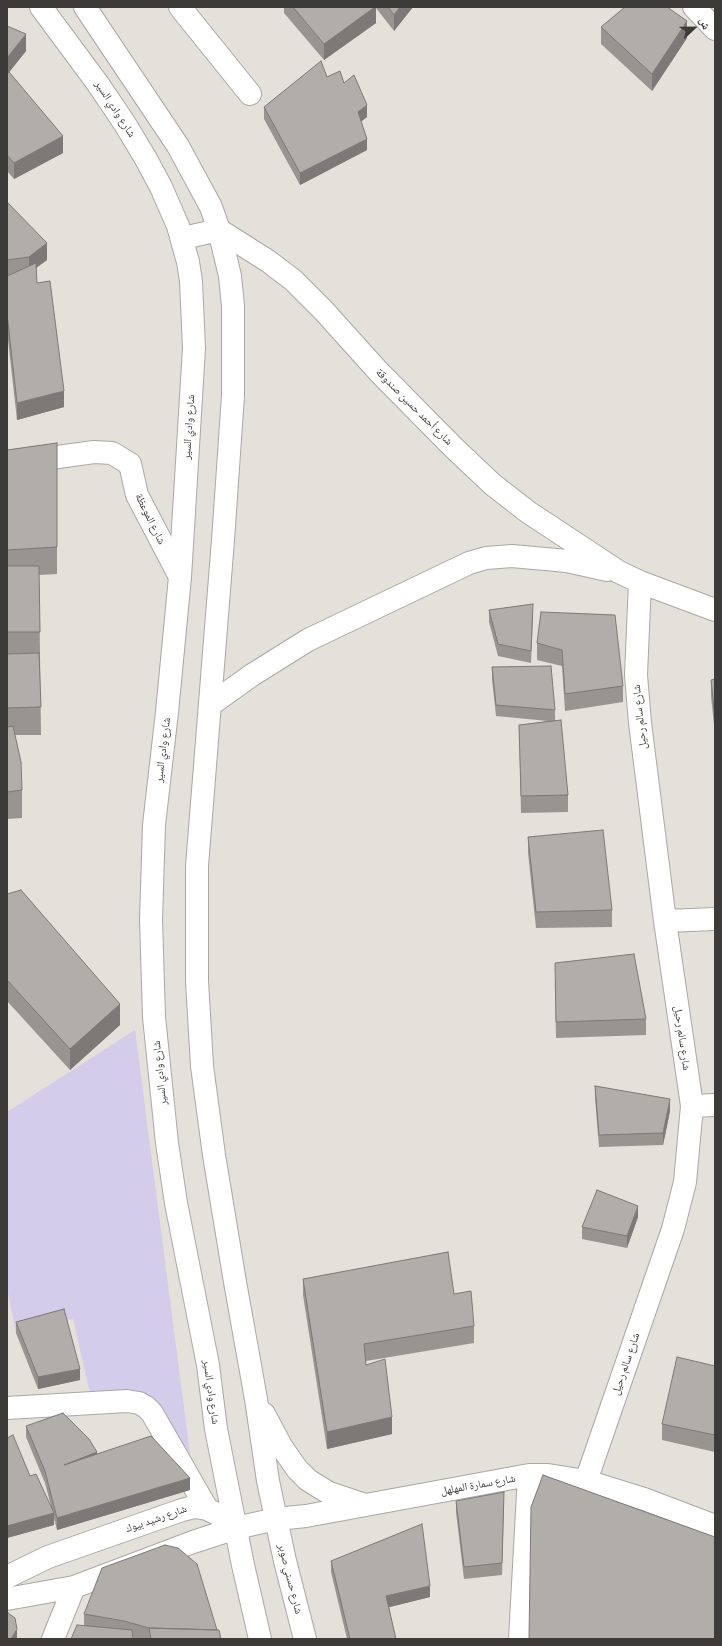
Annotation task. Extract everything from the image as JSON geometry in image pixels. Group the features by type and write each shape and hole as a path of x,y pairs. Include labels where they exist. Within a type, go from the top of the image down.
{"main road":[{"name":"شارع وادي السير","path":"41,7 98,84 125,124 161,187 174,215 182,238 191,281 194,348 180,577 154,825 151,920 154,1016 167,1143 176,1203 208,1365 216,1429 236,1528"},
{"path":"85,7 178,146 210,207 219,230 230,276 233,306 233,396 197,866 197,981 202,1066 231,1260 256,1399 268,1480 276,1518"},
{"path":"180,7 250,94"},
{"path":"694,7 715,29"},
{"path":"182,238 219,230"},
{"name":"شارع أحمد حسين صندوقة","path":"219,230 268,261 293,280 324,311 378,372 492,484 528,512 619,572 640,582 715,610"},
{"name":"شارع الموعظة","path":"7,464 94,452 112,453 130,464 137,495 180,577"},
{"name":"شارع أحمد حسين صندوقة","path":"210,705 252,675 308,640 469,563 486,558 512,556 567,561 619,572"},
{"name":"شارع سالم رحيل","path":"586,1480 673,1229 685,1182 692,1106 665,921 647,782 636,675 640,582"},
{"path":"665,921 715,919"},
{"path":"692,1106 715,1105"},
{"path":"256,1399 281,1446 297,1469 308,1480 329,1493 365,1505"},
{"path":"7,1408 127,1401 139,1403 152,1412 207,1509"},
{"path":"520,1639 528,1475"},
{"name":"شارع سمارة المهلهل","path":"236,1528 276,1518 306,1516 528,1475 548,1475 586,1480 644,1499 715,1526"},
{"name":"شارع رشيد بيوك","path":"7,1577 48,1557 194,1507 207,1509 220,1516 236,1528"},
{"name":"شارع حسني صوبر","path":"276,1518 305,1639"},
{"path":"7,1599 74,1587 193,1542 236,1528 260,1639"},
{"path":"53,1639 74,1587"}],"shaded area":[{"path":"135,1030 190,1454 149,1397 90,1393 73,1319 16,1333 7,1288 7,1112"}],"building":[{"path":"293,7 375,7 324,44"},
{"path":"388,7 400,7 394,15"},
{"path":"625,7 667,7 687,21 652,74 601,27"},
{"path":"7,26 26,34 7,58"},
{"path":"321,61 327,77 340,71 344,83 354,75 367,105 358,112 367,139 300,173 264,107"},
{"path":"9,72 63,136 14,163 7,155 7,74"},
{"path":"7,202 47,243 29,257 7,260"},
{"path":"36,263 37,283 50,281 64,391 17,403 7,314 7,276"},
{"path":"57,443 57,547 7,550 7,450"},
{"path":"7,566 39,566 40,632 7,632"},
{"path":"533,604 531,651 498,644 489,610"},
{"path":"541,612 615,615 623,686 565,694 562,650 537,643"},
{"path":"39,653 41,707 7,708 7,654"},
{"path":"551,666 555,710 496,705 492,667"},
{"path":"715,679 715,718 711,680"},
{"path":"561,720 568,795 521,796 519,725"},
{"path":"13,726 21,762 22,790 7,792 7,727"},
{"path":"603,830 612,910 536,912 528,837"},
{"path":"21,890 120,1004 70,1049 7,980 7,894"},
{"path":"634,954 646,1019 556,1022 555,963"},
{"path":"595,1086 670,1099 663,1133 599,1135"},
{"path":"597,1190 638,1206 627,1236 582,1227"},
{"path":"448,1252 454,1294 471,1291 474,1326 364,1344 366,1365 385,1359 392,1417 327,1432 303,1279"},
{"path":"64,1309 80,1369 38,1377 16,1322"},
{"path":"677,1357 715,1366 715,1435 662,1424"},
{"path":"63,1413 89,1439 97,1452 64,1465 151,1436 190,1478 57,1518 45,1471 26,1426"},
{"path":"13,1435 30,1476 36,1474 54,1513 7,1526 7,1438"},
{"path":"543,1475 715,1537 715,1639 529,1639 531,1507"},
{"path":"504,1492 502,1563 464,1567 456,1501"},
{"path":"422,1524 430,1586 386,1596 396,1639 350,1639 331,1561"},
{"path":"165,1545 178,1548 197,1564 217,1630 149,1628 124,1621 84,1614 102,1568"},
{"path":"8,1613 15,1618 17,1629 11,1639 7,1639"},
{"path":"77,1625 132,1630 133,1639 71,1639"},
{"path":"149,1628 219,1630 221,1639 151,1639"}]}
